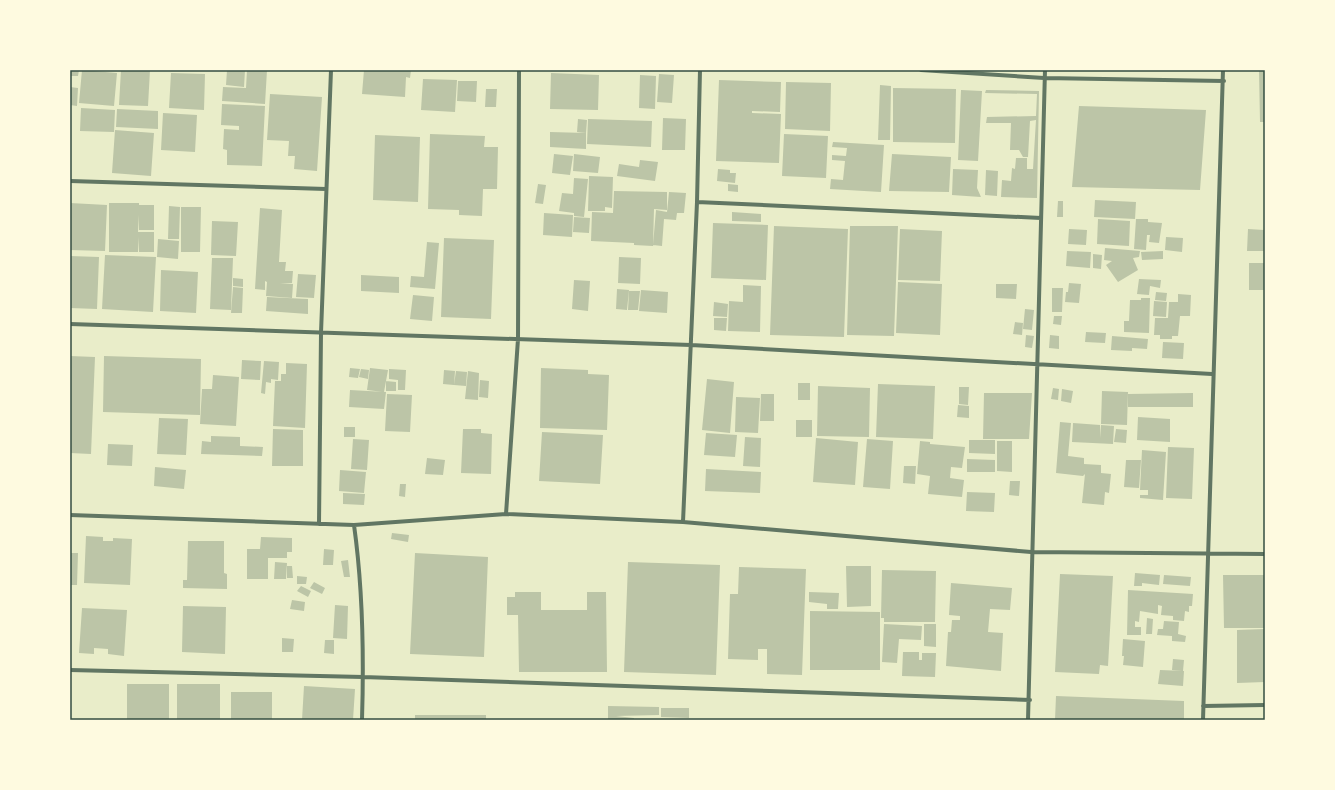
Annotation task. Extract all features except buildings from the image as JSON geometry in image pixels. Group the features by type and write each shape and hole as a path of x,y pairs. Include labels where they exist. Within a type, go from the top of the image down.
{"street":[{"path":"319,524 321,333 331,70"},
{"path":"506,514 518,339 519,70"},
{"path":"683,522 697,202 700,70"},
{"path":"921,70 1044,78 1224,81"},
{"path":"1028,720 1030,700 1032,552 1045,70"},
{"path":"1203,720 1212,374 1224,81 1223,70"},
{"path":"70,181 326,189"},
{"path":"697,202 1041,218"},
{"path":"70,324 691,345 1037,363 1212,374"},
{"path":"70,516 354,525 506,514 683,522 1032,552 1265,554"},
{"path":"354,525 360,566 363,677 362,720"},
{"path":"70,670 363,677 1030,700"},
{"path":"1203,706 1265,705"}]}
